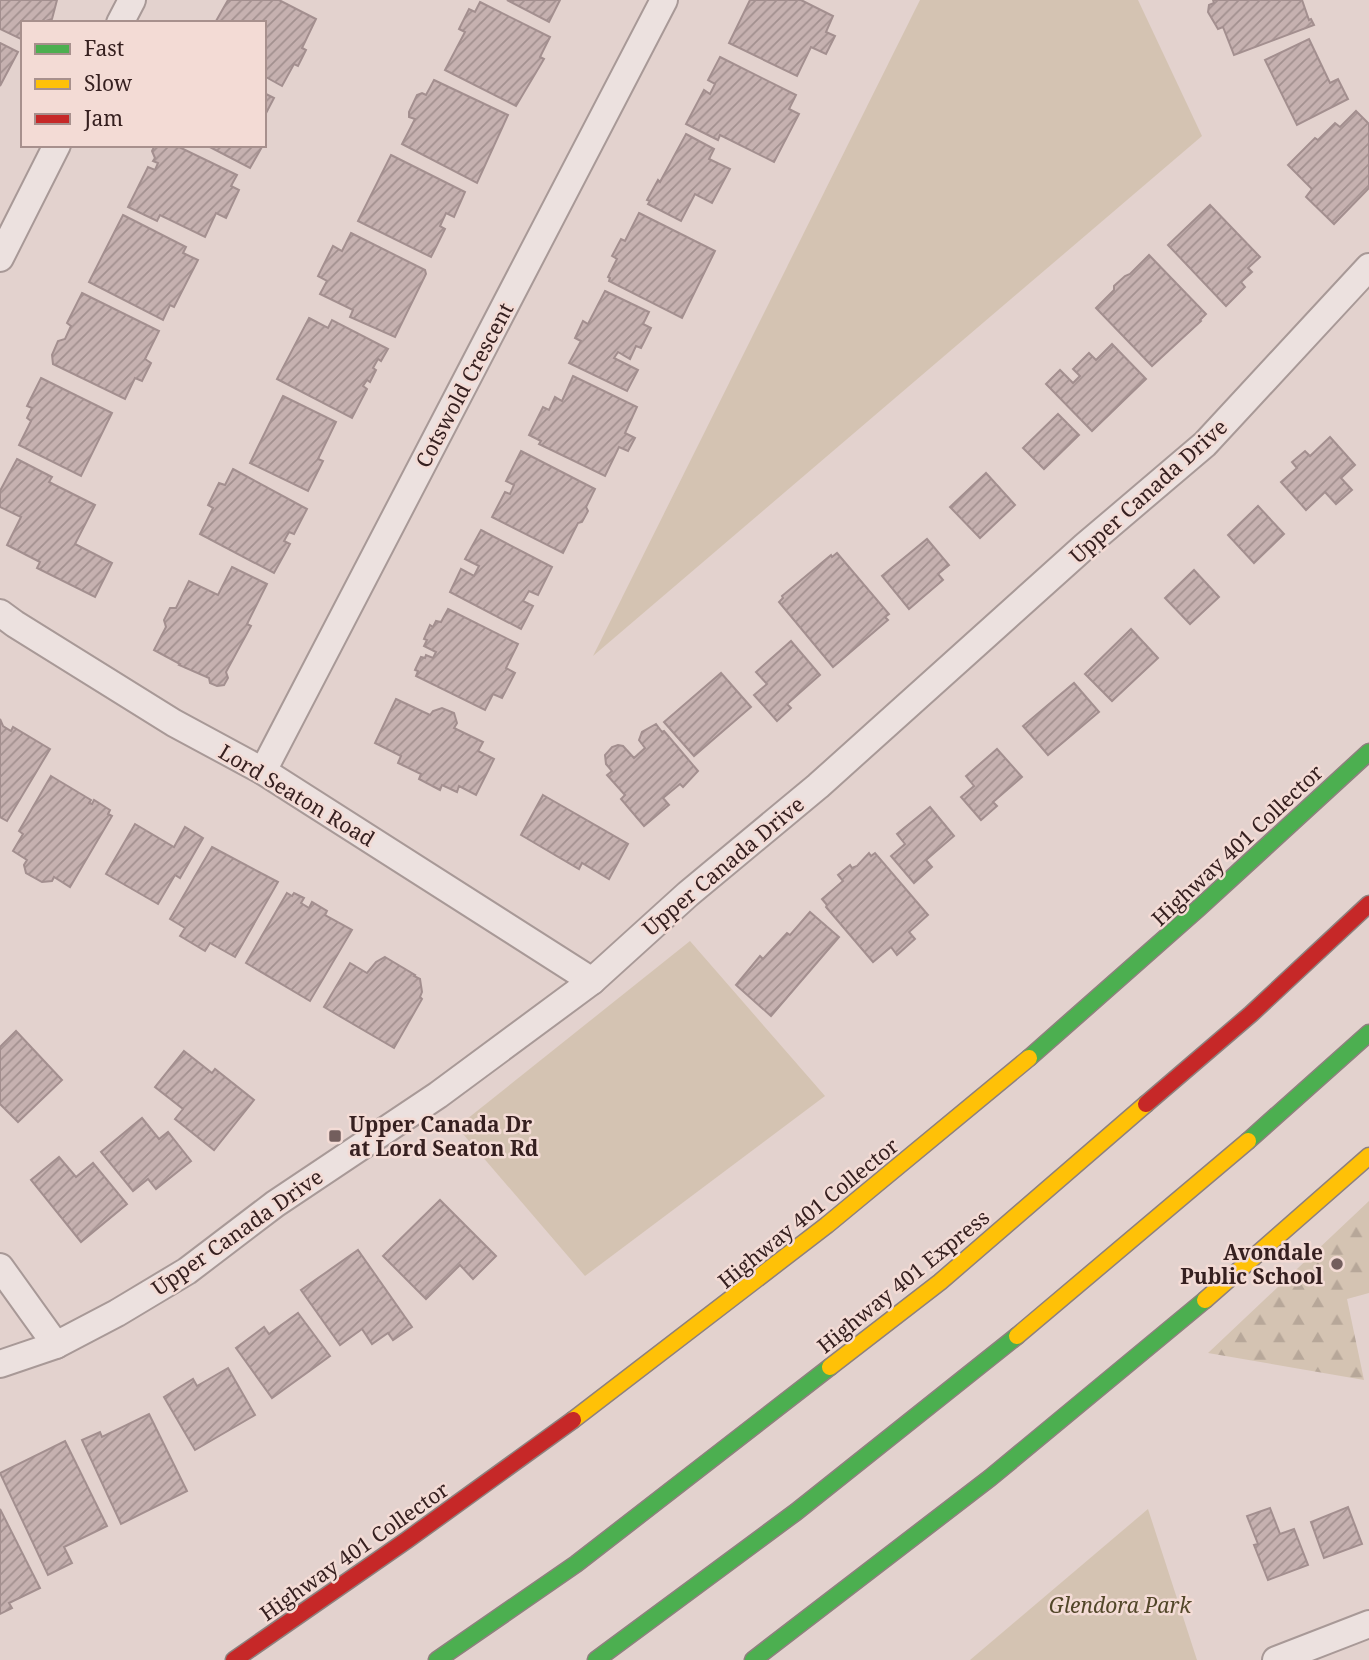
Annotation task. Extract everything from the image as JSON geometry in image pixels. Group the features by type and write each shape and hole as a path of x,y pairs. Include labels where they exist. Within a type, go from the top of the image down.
{"highway":[{"name":"Highway 401 Collector","path":"234,1660 399,1547 681,1341 897,1170 1170,936 1369,752"},
{"name":"Highway 401 Express","path":"437,1660 576,1564 940,1282 1251,1014 1369,904"},
{"path":"596,1660 803,1507 1053,1308 1217,1169 1369,1034"},
{"path":"753,1660 940,1519 1061,1421 1172,1330 1369,1156"}],"street":[{"path":"121,21 131,0"},
{"name":"Cotswold Crescent","path":"263,771 664,0"},
{"path":"0,258 56,147"},
{"name":"Upper Canada Drive","path":"0,1364 56,1345 117,1313 187,1271 275,1204 438,1095 592,981 688,894 818,786 1085,546 1205,444 1369,267"},
{"name":"Lord Seaton Road","path":"0,612 174,723 263,771 592,981"},
{"path":"0,1267 56,1345"},
{"path":"1276,1660 1369,1624"}],"green space":[{"path":"920,0 1138,0 1202,136 593,656"},
{"path":"690,941 825,1096 585,1276 457,1127"},
{"name":"Avondale Public School","path":"1369,1201 1369,1293 1347,1299 1364,1380 1208,1353"},
{"name":"Glendora Park","path":"1148,1509 1197,1660 970,1660"}],"building":[{"path":"0,0 57,0 52,19 21,21 21,39 0,29"},
{"path":"228,0 279,0 316,19 302,48 306,50 298,66 294,64 282,86 266,77 266,21 216,21"},
{"path":"507,0 560,0 549,22"},
{"path":"750,0 801,0 833,16 826,32 835,36 826,54 811,47 797,76 729,43"},
{"path":"1213,0 1302,0 1309,20 1311,19 1314,25 1234,55 1223,27 1218,29 1208,12"},
{"path":"480,2 550,37 540,57 544,59 516,106 445,70 465,32 459,29 469,9 475,12"},
{"path":"1309,39 1330,83 1338,79 1348,99 1297,125 1265,60"},
{"path":"0,43 18,52 0,86"},
{"path":"720,57 796,95 789,109 799,114 774,162 720,135 718,140 686,124 704,90 710,94 715,84 708,80"},
{"path":"434,80 508,115 477,183 402,144 415,119 409,117 409,112 417,95 426,95"},
{"path":"266,94 274,98 266,113"},
{"path":"1356,111 1369,124 1369,188 1334,224 1306,197 1312,189 1288,165 1315,138 1318,140 1335,123 1340,127"},
{"path":"686,134 714,149 709,159 730,169 712,203 695,194 681,221 648,204 650,201 647,200"},
{"path":"154,147 179,147 237,175 231,186 239,190 226,218 216,213 205,237 160,215 157,221 128,207 148,167 155,170 158,163 153,161 155,158 152,151"},
{"path":"210,147 262,147 250,168"},
{"path":"391,155 465,192 454,217 446,213 440,226 445,229 431,257 358,221"},
{"path":"1210,205 1260,257 1248,268 1252,272 1241,282 1245,287 1226,306 1168,245"},
{"path":"639,213 715,251 682,318 609,281 608,277 617,259 612,256 621,239 625,241"},
{"path":"123,215 186,247 183,253 198,260 174,307 170,305 163,320 89,282"},
{"path":"351,233 425,270 426,274 395,337 350,317 353,310 320,294 327,281 318,276 333,246 342,251"},
{"path":"1149,255 1206,314 1152,366 1096,308 1114,290 1114,286"},
{"path":"605,291 649,312 643,324 651,328 641,348 636,346 630,359 618,352 614,358 638,370 627,391 569,363 581,341 575,338 583,321 588,324"},
{"path":"82,293 159,331 145,359 151,363 142,381 135,378 125,399 53,364 52,355 58,341 65,339 71,326 67,323"},
{"path":"309,318 328,328 332,320 388,349 373,368 376,370 370,382 367,380 363,386 367,389 352,418 277,379"},
{"path":"1112,344 1146,379 1092,431 1046,384 1060,370 1073,383 1080,376 1073,369 1089,353 1096,360"},
{"path":"573,376 637,407 625,433 635,438 628,451 619,447 605,476 539,444 541,441 529,435 543,407 549,410 555,397 562,401"},
{"path":"41,378 112,413 81,476 19,445 31,421 27,418 32,408 27,406"},
{"path":"283,396 336,422 318,459 323,461 308,491 250,463"},
{"path":"1058,414 1079,435 1044,469 1023,448"},
{"path":"1330,437 1355,465 1341,478 1352,490 1336,504 1325,492 1306,510 1281,482 1297,468 1292,462 1305,451 1310,456"},
{"path":"521,451 595,489 586,507 588,511 582,522 578,523 563,553 492,517 505,492 510,494 514,485 506,481"},
{"path":"17,459 52,477 49,482 95,505 75,544 112,563 95,597 37,568 40,562 7,545 21,517 0,507 0,491"},
{"path":"233,469 307,509 294,534 289,532 284,541 290,544 274,573 200,534 213,508 208,505 219,483 225,485"},
{"path":"986,473 1015,505 980,538 950,507"},
{"path":"1258,506 1284,534 1254,563 1228,535"},
{"path":"481,530 552,567 538,595 529,591 523,601 533,606 521,629 450,592 461,569 474,576 479,566 465,559"},
{"path":"927,539 949,565 938,574 943,580 909,609 882,576"},
{"path":"837,553 889,614 885,617 888,620 833,667 779,602 782,596 831,555 832,557"},
{"path":"232,567 267,584 247,624 251,626 226,672 228,678 224,685 217,686 210,683 209,678 154,650 166,627 164,620 170,608 176,608 189,581 218,595"},
{"path":"1194,570 1219,597 1190,624 1165,598"},
{"path":"448,609 518,644 506,668 515,673 502,698 493,694 485,710 416,676 418,671 415,670 421,657 425,658 426,655 433,658 436,652 424,646 430,625 433,627 436,621 441,622"},
{"path":"1131,629 1158,658 1112,701 1085,674"},
{"path":"791,641 820,675 787,704 791,708 777,721 754,695 767,684 756,672"},
{"path":"721,673 751,707 694,756 664,722"},
{"path":"1074,683 1099,712 1048,755 1023,726"},
{"path":"396,699 430,715 442,708 454,713 457,723 454,728 483,742 478,751 494,759 476,795 459,786 457,792 442,785 440,790 419,779 421,774 398,763 401,756 375,743"},
{"path":"0,719 3,726 11,731 13,727 50,749 7,821 0,817"},
{"path":"656,724 698,771 683,787 680,784 663,798 669,805 644,826 621,799 625,795 607,775 612,771 606,764 605,755 618,745 623,746 634,758 645,748 639,740 642,732"},
{"path":"997,749 1022,777 993,802 997,806 981,820 961,797 974,786 966,776"},
{"path":"51,776 91,800 89,803 92,804 94,800 110,810 108,814 112,816 70,887 54,877 52,881 42,882 26,873 24,865 27,860 13,851 23,834 19,831"},
{"path":"543,795 628,844 609,879 582,863 579,869 521,835"},
{"path":"930,807 954,836 926,860 932,867 914,883 891,856 905,844 897,834"},
{"path":"135,824 174,847 185,827 203,838 180,878 175,875 158,904 106,874"},
{"path":"212,847 278,882 235,957 210,943 205,951 180,936 185,928 170,919"},
{"path":"869,853 871,856 875,853 928,915 909,932 915,939 897,955 891,947 873,962 822,899 843,881 838,875 850,865 852,868 857,866"},
{"path":"287,893 304,898 301,903 309,908 312,902 327,911 325,915 352,930 310,1001 246,963"},
{"path":"810,912 839,937 771,1016 736,985 760,956 763,959 787,933 790,935"},
{"path":"385,957 420,979 422,992 422,999 394,1048 324,1007 350,963 367,973 376,962"},
{"path":"16,1031 62,1080 18,1122 0,1104 0,1047"},
{"path":"184,1051 212,1073 215,1069 254,1100 214,1150 175,1119 183,1109 155,1087"},
{"path":"142,1118 159,1139 168,1132 191,1161 156,1189 148,1179 133,1191 101,1152"},
{"path":"59,1157 76,1177 93,1163 127,1204 81,1242 31,1180"},
{"path":"440,1200 496,1256 473,1279 460,1265 426,1299 383,1256"},
{"path":"358,1250 412,1327 393,1340 388,1333 372,1344 362,1329 340,1345 301,1290"},
{"path":"298,1313 330,1356 272,1398 236,1348 264,1327 269,1334"},
{"path":"228,1368 255,1415 195,1450 164,1397 193,1379 197,1386"},
{"path":"149,1414 187,1491 121,1524 82,1440 100,1432 102,1437"},
{"path":"65,1441 107,1526 64,1547 72,1563 48,1575 0,1473"},
{"path":"1348,1507 1362,1544 1324,1558 1311,1522"},
{"path":"1270,1508 1280,1534 1294,1529 1308,1565 1268,1580 1254,1545 1258,1544 1247,1516"},
{"path":"0,1509 40,1588 9,1603 12,1608 0,1614"}],"traffic: fast":[{"path":"1029,1058 1199,908 1369,752"},
{"path":"1248,1141 1369,1033"},
{"path":"753,1660 990,1478 1205,1300"},
{"path":"596,1660 796,1512 1017,1336"},
{"path":"437,1660 576,1564 830,1367"}],"traffic: slow":[{"path":"573,1420 827,1225 1029,1058"},
{"path":"830,1367 940,1282 1146,1104"},
{"path":"1017,1336 1248,1141"},
{"path":"1205,1300 1369,1156"}],"traffic: jam":[{"path":"1146,1104 1251,1014 1369,904"},
{"path":"234,1660 573,1420"}],"place":[{"name":"Upper Canada Dr at Lord Seaton Rd","path":"335,1136"},
{"name":"Avondale Public School","path":"1337,1264"}]}
